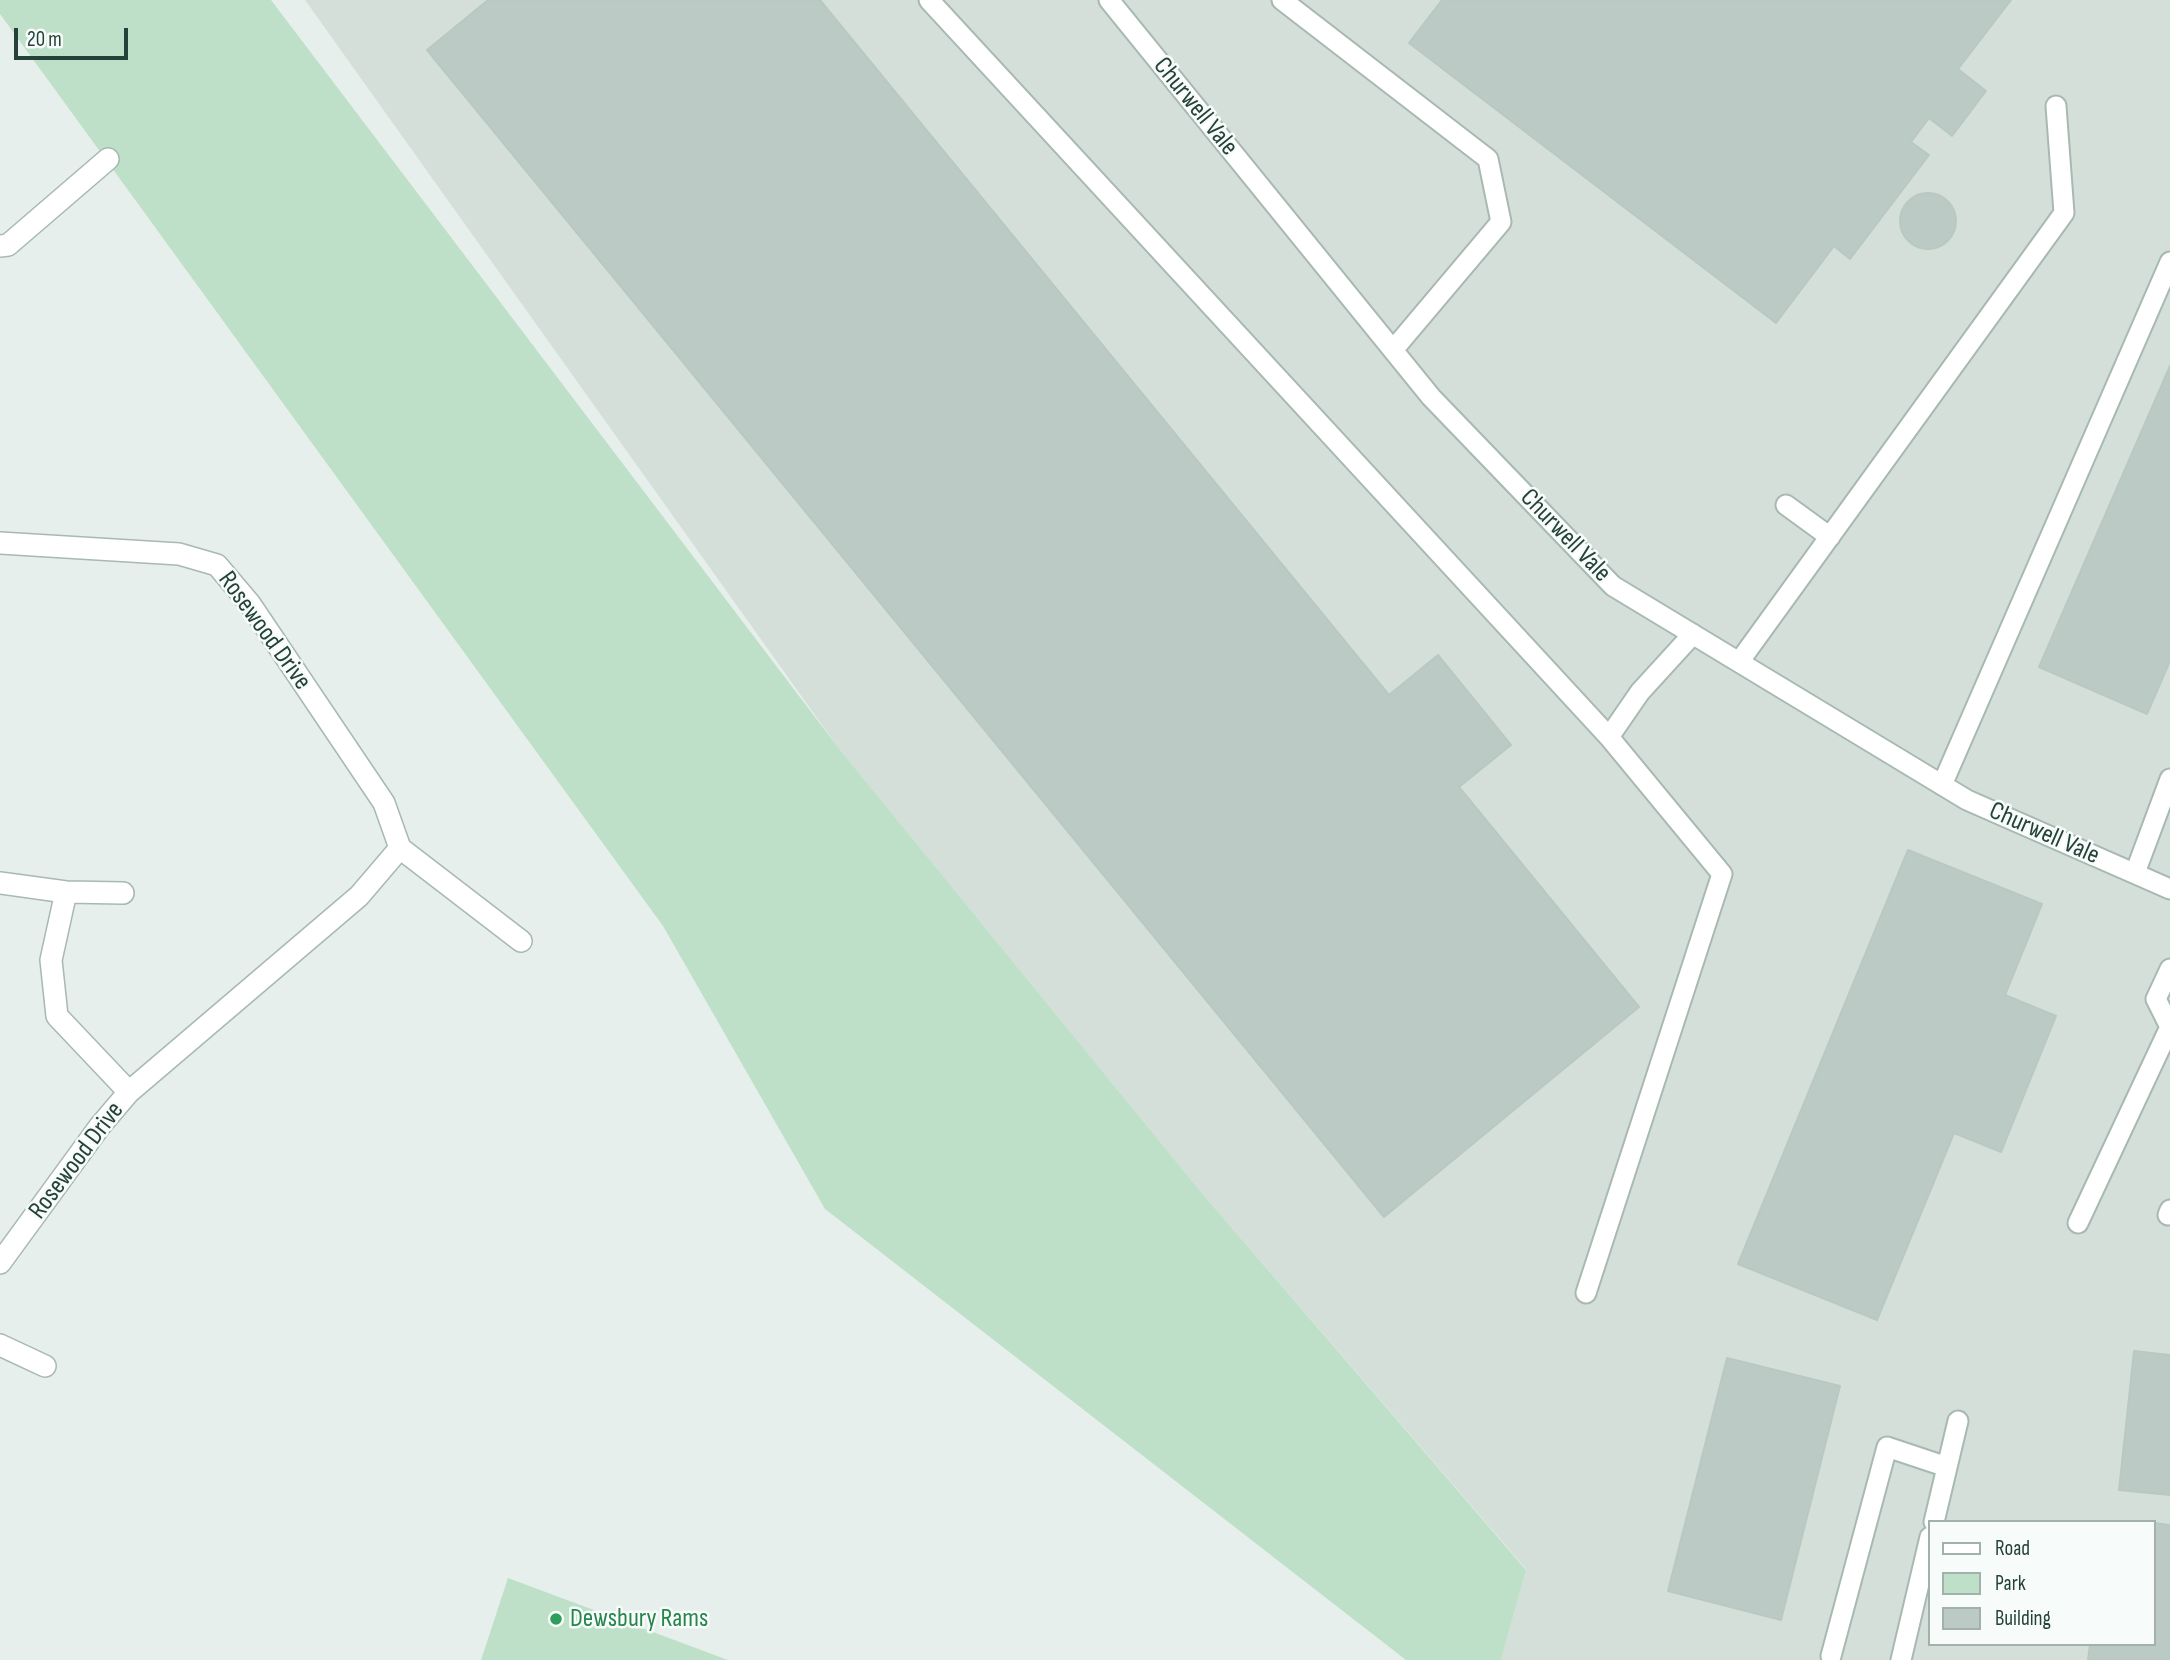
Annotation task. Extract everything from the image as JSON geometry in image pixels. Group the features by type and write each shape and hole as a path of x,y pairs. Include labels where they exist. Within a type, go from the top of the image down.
{"street":[{"path":"0,246 8,245 107,159"},
{"name":"Rosewood Drive","path":"0,543 179,554 217,565 250,604 384,803 400,848 359,896 129,1093 100,1126 0,1263"},
{"path":"400,848 521,941"},
{"path":"0,883 66,892 123,893"},
{"name":"Rosewood Drive","path":"66,892 51,960 57,1016 129,1093"},
{"path":"0,1345 45,1366"}],"lane":[{"path":"929,0 1609,737 1722,874 1586,1293"},
{"name":"Churwell Vale","path":"1109,0 1431,397 1613,586 1967,800 2170,889"},
{"path":"1282,0 1488,159 1500,222 1393,350"},
{"path":"1739,662 2064,213 2056,106"},
{"path":"1942,785 2170,262"},
{"path":"1786,505 1830,537"},
{"path":"1609,737 1640,692 1693,634"},
{"path":"2134,873 2170,779"},
{"path":"2078,1223 2170,1027 2156,999 2170,969"},
{"path":"1934,1520 1958,1421"},
{"path":"1832,1656 1887,1447 1947,1467"},
{"path":"1901,1660 1928,1545"}],"shaded area":[{"path":"305,0 2170,0 2170,1660 1501,1660 1526,1569 1201,1192 837,746"}],"green space":[{"path":"0,0 271,0 837,746 1201,1192 1526,1570 1501,1660 1406,1660 825,1209 663,926 0,14"},
{"name":"Dewsbury Rams","path":"508,1578 728,1660 481,1660"}],"building":[{"path":"488,0 820,0 1389,695 1438,655 1511,745 1459,787 1639,1007 1384,1217 427,50"},
{"path":"1442,0 2011,0 1958,69 1986,91 1952,136 1929,118 1911,142 1929,155 1850,259 1834,246 1776,323 1409,43"},
{"path":"1928,193 1939,195 1948,201 1954,210 1954,232 1948,241 1939,247 1928,249 1917,247 1908,241 1902,232 1900,221 1902,210 1908,201 1917,195"},
{"path":"2170,366 2170,661 2147,714 2039,667"},
{"path":"1908,850 2042,904 2005,995 2056,1016 2001,1152 1954,1133 1877,1320 1738,1264"},
{"path":"2134,1351 2170,1355 2170,1495 2119,1490"},
{"path":"1727,1358 1840,1386 1781,1620 1668,1591"},
{"path":"2156,1523 2170,1525 2170,1660 2088,1660 2090,1646 2156,1646"}],"place":[{"name":"Dewsbury Rams","path":"556,1619"}]}
